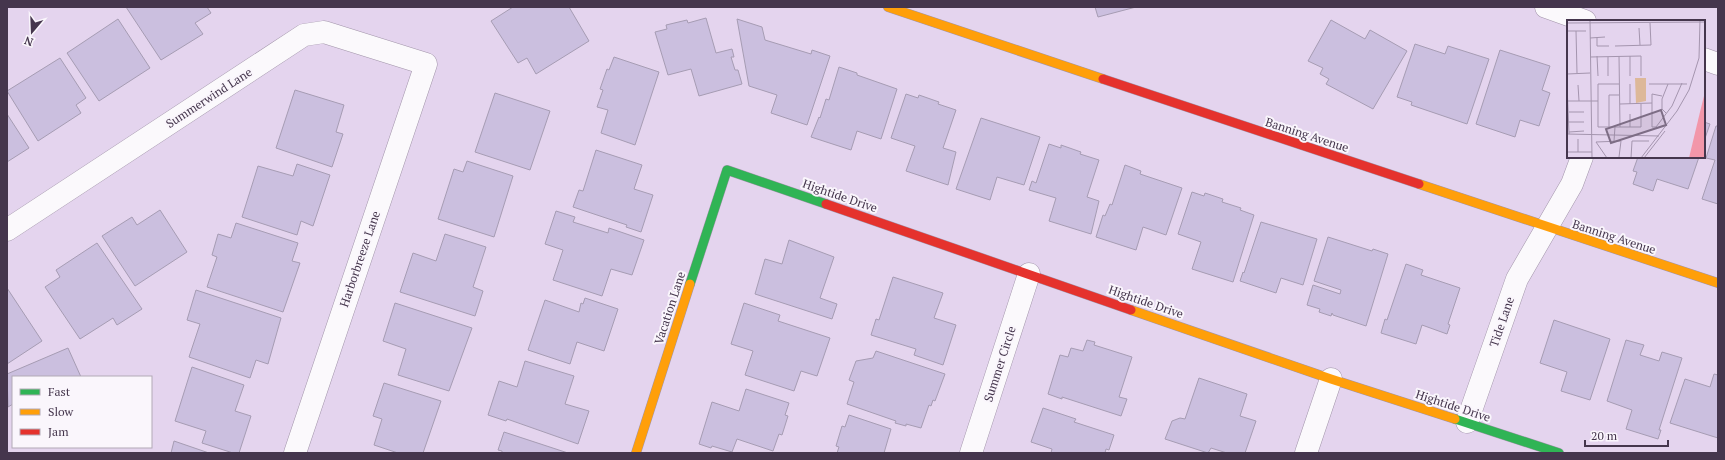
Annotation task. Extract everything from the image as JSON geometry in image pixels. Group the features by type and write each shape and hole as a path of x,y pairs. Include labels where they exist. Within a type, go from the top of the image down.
{"street":[{"name":"Banning Avenue","path":"888,7 1718,284"},
{"path":"1546,7 1582,20"},
{"name":"Summerwind Lane","path":"7,230 304,35 324,32 426,64"},
{"path":"1705,59 1718,64"},
{"name":"Harborbreeze Lane","path":"294,453 426,64"},
{"name":"Tide Lane","path":"1467,422 1517,279 1572,184 1582,158"},
{"name":"Hightide Drive","path":"727,170 1331,380 1467,422 1558,453"},
{"name":"Vacation Lane","path":"636,453 727,170"},
{"name":"Summer Circle","path":"970,453 1029,274"},
{"path":"1306,453 1331,380"}],"building":[{"path":"126,7 207,7 211,13 195,23 203,34 161,60"},
{"path":"513,7 569,7 589,41 536,74 527,58 518,63 491,21"},
{"path":"1095,7 1136,7 1098,17"},
{"path":"706,18 716,53 732,49 734,57 731,57 735,70 738,70 742,84 699,96 691,69 668,75 655,32 667,29 666,25 687,20 688,23"},
{"path":"118,19 150,68 99,101 67,53"},
{"path":"737,19 762,27 765,40 811,54 812,50 830,56 807,125 771,113 777,95 749,86"},
{"path":"1331,20 1365,39 1370,30 1407,51 1373,109 1326,84 1329,79 1320,74 1323,68 1308,61"},
{"path":"1415,44 1445,54 1448,46 1489,59 1467,124 1411,105 1412,102 1397,97"},
{"path":"1500,50 1550,66 1542,90 1550,93 1539,126 1520,120 1515,137 1476,124"},
{"path":"614,57 659,72 635,145 601,133 608,110 597,107 603,90 600,89 607,69 609,70"},
{"path":"60,58 86,98 76,105 81,113 38,141 7,91"},
{"path":"839,67 897,89 881,139 857,131 851,150 811,137 819,117 820,118 826,99 829,100"},
{"path":"295,90 344,105 336,132 343,134 332,167 276,148"},
{"path":"495,93 550,111 530,170 475,152"},
{"path":"906,94 918,98 919,95 939,102 938,104 956,110 943,148 956,152 948,185 906,171 915,146 891,138"},
{"path":"7,114 29,148 7,162"},
{"path":"981,118 1040,137 1024,185 997,177 990,200 956,189"},
{"path":"1705,122 1710,124 1705,138"},
{"path":"1716,126 1718,126 1718,204 1702,199 1715,160 1706,158"},
{"path":"1049,144 1061,148 1061,145 1081,152 1080,154 1099,160 1087,197 1099,201 1091,234 1049,221 1056,198 1029,190 1032,181 1036,183"},
{"path":"596,150 642,165 634,189 653,195 641,232 626,227 627,225 573,207 579,190 583,191"},
{"path":"1638,158 1699,158 1688,189 1657,179 1653,191 1633,184 1637,172 1633,171"},
{"path":"467,161 513,176 494,237 438,219 454,169 463,172"},
{"path":"297,164 330,175 313,226 301,221 297,235 242,217 258,166 293,176"},
{"path":"1125,165 1141,171 1140,174 1182,188 1166,235 1143,227 1136,250 1096,237 1103,215 1105,216 1110,204 1112,205"},
{"path":"1192,192 1204,196 1205,193 1223,199 1222,202 1241,208 1240,210 1254,215 1233,282 1192,269 1201,242 1178,234"},
{"path":"160,210 187,252 135,286 102,236 132,217 137,225"},
{"path":"556,211 575,217 573,222 608,233 609,228 644,240 632,275 611,269 602,296 553,280 563,250 545,244"},
{"path":"1261,222 1317,239 1303,285 1281,278 1276,293 1240,281"},
{"path":"236,223 298,243 292,261 300,263 283,312 207,287 217,257 212,255 218,234 231,238"},
{"path":"445,234 486,247 473,287 483,291 475,316 400,292 413,253 436,261"},
{"path":"1328,237 1372,251 1373,249 1388,254 1366,326 1333,315 1332,313 1331,316 1319,312 1320,309 1307,305 1313,285 1340,294 1341,290 1314,281"},
{"path":"789,240 834,257 820,298 837,304 832,319 755,294 765,259 782,264"},
{"path":"97,243 142,309 117,325 113,318 80,339 45,287 60,277 56,270"},
{"path":"1406,264 1423,270 1421,275 1460,288 1448,324 1450,325 1447,334 1422,325 1416,344 1381,333 1385,319 1387,320"},
{"path":"893,277 943,293 934,318 956,325 943,365 914,355 916,349 871,335 876,319 879,320"},
{"path":"7,288 42,341 7,364"},
{"path":"196,290 281,318 268,364 256,360 250,378 189,357 200,324 187,320"},
{"path":"585,298 618,309 604,351 577,342 570,364 528,350 545,300 579,312 581,303 583,304"},
{"path":"395,303 472,328 449,391 398,375 406,349 383,341"},
{"path":"744,303 780,315 778,321 830,338 817,376 801,371 794,391 745,375 753,351 731,344"},
{"path":"1554,320 1610,339 1590,400 1561,391 1567,372 1540,363"},
{"path":"1087,340 1095,342 1094,345 1132,357 1119,397 1127,399 1121,416 1048,394 1060,355 1068,357 1071,348 1083,351"},
{"path":"1626,340 1644,345 1640,355 1659,361 1662,352 1682,358 1659,430 1661,430 1658,439 1626,429 1632,410 1607,401"},
{"path":"68,348 81,376 12,376 12,405 8,407 7,374"},
{"path":"876,351 945,374 935,401 933,400 931,406 929,405 921,428 895,423 896,421 847,404 854,382 849,380 856,361 873,358"},
{"path":"525,361 574,376 565,404 589,411 578,444 507,419 506,421 488,415 499,381 517,387"},
{"path":"192,367 244,385 235,411 251,416 239,453 233,453 202,443 206,431 175,421"},
{"path":"1714,374 1718,375 1718,438 1670,423 1685,379 1710,387"},
{"path":"1199,378 1247,394 1240,416 1256,421 1245,453 1227,453 1211,448 1208,453 1165,439 1172,421 1180,418 1185,419"},
{"path":"384,383 441,401 423,453 398,453 374,445 382,419 373,416"},
{"path":"746,389 789,403 785,415 788,416 782,435 779,434 773,451 737,439 732,452 699,444 712,402 739,411"},
{"path":"1043,408 1076,419 1074,422 1114,435 1109,450 1106,449 1105,453 1051,453 1052,449 1031,442"},
{"path":"849,415 891,429 884,453 837,453 839,447 836,446 842,426 845,427"},
{"path":"504,432 568,453 502,453 502,451 498,450"},
{"path":"174,441 209,453 171,453"}],"traffic: fast":[{"path":"690,284 727,170 826,204"},
{"path":"1455,419 1559,453"}],"traffic: slow":[{"path":"888,7 1103,79"},
{"path":"1419,184 1718,283"},
{"path":"636,453 690,284"},
{"path":"1131,310 1331,379 1455,419"}],"traffic: jam":[{"path":"1103,79 1419,184"},
{"path":"826,204 1131,310"}]}
